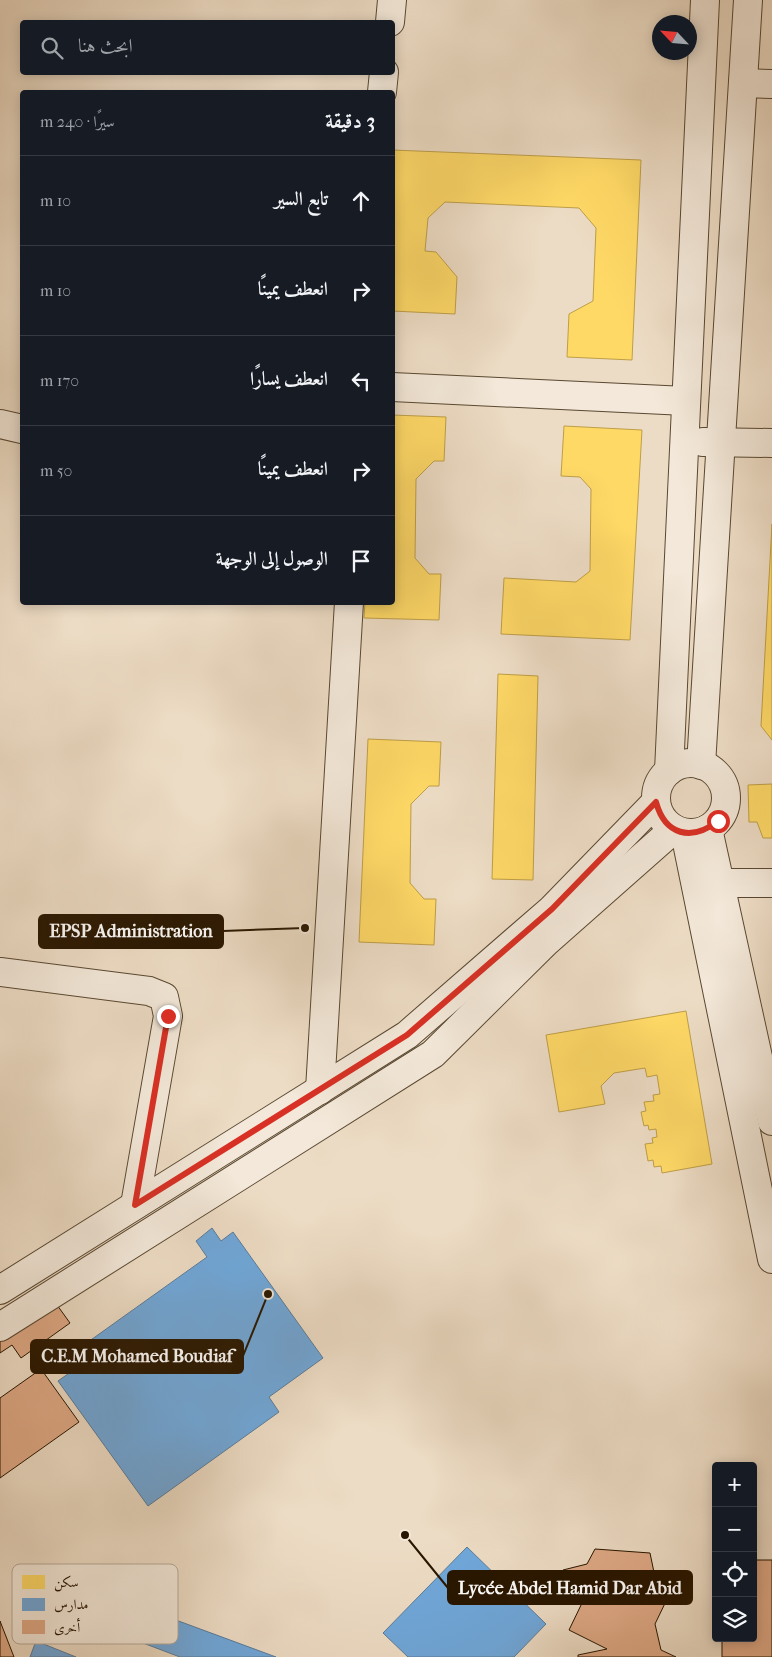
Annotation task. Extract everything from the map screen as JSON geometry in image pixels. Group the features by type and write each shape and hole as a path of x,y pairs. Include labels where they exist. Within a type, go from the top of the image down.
{"street":[{"path":"390,20 392,0"},
{"path":"669,771 705,0"},
{"path":"701,765 748,0"},
{"path":"382,90 384,75"},
{"path":"743,83 772,84"},
{"path":"395,387 686,401"},
{"path":"0,424 20,429"},
{"path":"684,442 772,444"},
{"path":"320,1090 349,605"},
{"path":"0,1327 433,1054 545,943 689,830 718,821 724,811 726,799 724,788 719,778 711,770 701,765 684,764 669,771 661,780 657,790 656,802 659,813 665,822 689,830"},
{"path":"0,1290 407,1035 552,909 656,802"},
{"path":"689,830 708,883 772,1121"},
{"path":"708,883 772,883"},
{"path":"708,883 772,1259"},
{"path":"0,972 149,991 164,997 168,1016 135,1205"}],"building: سكن":[{"path":"395,150 641,160 632,360 567,357 569,314 593,301 596,228 579,208 445,202 428,218 425,251 436,252 457,277 455,314 395,311"},
{"path":"395,415 446,417 444,461 434,461 416,479 415,558 429,574 441,574 439,620 364,618 365,605 395,605"},
{"path":"564,426 642,430 630,640 501,634 504,578 576,582 590,571 591,489 580,477 561,476"},
{"path":"772,524 772,740 761,726"},
{"path":"498,674 538,676 533,880 492,879"},
{"path":"368,739 441,742 439,786 429,786 411,804 410,883 424,899 436,899 434,945 359,942"},
{"path":"772,784 772,838 763,838 757,822 749,822 748,785"},
{"path":"686,1011 712,1164 662,1173 661,1166 654,1167 653,1160 648,1161 645,1144 653,1143 652,1138 657,1137 656,1129 649,1130 648,1125 644,1126 641,1112 646,1111 644,1102 654,1101 653,1095 660,1094 657,1075 647,1077 645,1068 614,1073 601,1086 605,1104 559,1112 546,1035"}],"building: مدارس":[{"path":"212,1228 221,1241 233,1232 323,1358 269,1397 279,1412 148,1506 58,1381 89,1359 81,1347 207,1257 196,1241"},
{"path":"467,1547 546,1624 514,1657 408,1657 383,1633"},
{"path":"178,1621 276,1657 180,1657 146,1644 178,1644"},
{"path":"35,1644 44,1644 76,1657 30,1657"}],"building: أخرى":[{"path":"52,1298 70,1323 21,1358 12,1345 0,1353 0,1335"},
{"path":"41,1369 79,1422 0,1478 0,1398"},
{"path":"595,1549 650,1553 656,1582 668,1588 669,1595 655,1624 661,1650 676,1657 578,1657 578,1655 607,1649 569,1630 583,1601 569,1594 563,1570 587,1564"},
{"path":"757,1560 772,1560 772,1657 722,1657 722,1642 757,1642"},
{"path":"0,1621 14,1657 0,1657"}],"place":[{"name":"EPSP Administration","path":"305,928"},
{"name":"C.E.M Mohamed Boudiaf","path":"268,1294"},
{"name":"Lycée Abdel Hamid Dar Abid","path":"405,1535"}],"route":[{"path":"168,1016 135,1205 407,1035 552,909 656,802 659,813 665,822 674,829 685,833 697,833 708,829 718,821"}]}
